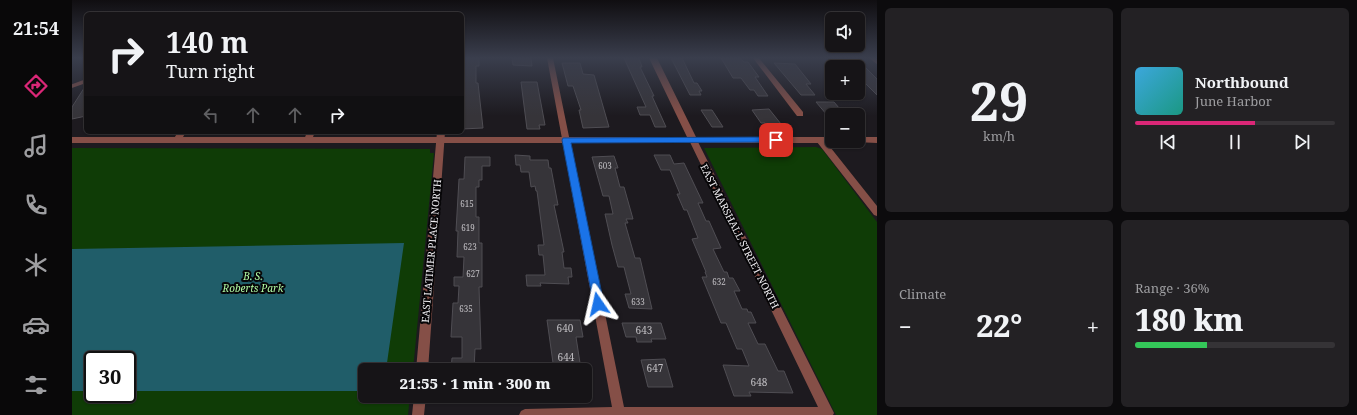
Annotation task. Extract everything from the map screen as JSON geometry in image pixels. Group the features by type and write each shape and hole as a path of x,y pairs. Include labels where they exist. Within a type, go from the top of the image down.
{"street":[{"path":"525,415 619,413 554,77"},
{"name":"EAST MARSHALL STREET NORTH","path":"619,413 828,413 662,77"},
{"path":"771,77 800,114"},
{"path":"177,140 181,134"},
{"path":"72,140 177,140 309,136 440,136 566,140 825,140"},
{"name":"EAST LATIMER PLACE NORTH","path":"423,363 440,136"},
{"path":"820,140 877,213"},
{"path":"865,140 877,140"},
{"path":"418,415 419,403"}],"lane":[{"path":"72,86 84,82"}],"green space":[{"path":"816,147 822,149 877,222 877,415 836,415 704,148"},
{"name":"B. S. Roberts Park","path":"72,148 430,149 430,153 434,153 414,363 358,363 358,403 409,403 408,415 72,415"}],"water":[{"path":"404,243 387,363 358,363 358,391 136,391 136,351 84,351 84,391 72,391 72,249"}],"building":[{"path":"464,77 476,77 476,83 478,83 483,128 464,129"},
{"path":"566,77 595,77 609,127 583,128 579,110 581,110 573,86 568,86"},
{"path":"633,77 645,77 666,127 655,127 650,115 640,115 637,107 646,107"},
{"path":"681,77 691,77 694,83 697,83 702,91 699,91 701,95 690,95"},
{"path":"755,77 768,96 758,96 754,90 750,90 741,78 733,78"},
{"path":"786,77 806,77 811,84 806,84 815,95 801,95"},
{"path":"865,77 875,77 877,79 877,95 865,83"},
{"path":"521,82 537,82 545,125 539,125 540,129 527,129"},
{"path":"84,88 84,116 72,119 72,107"},
{"path":"816,102 834,102 839,108 825,108 825,113"},
{"path":"769,109 785,129 770,130 765,123 761,123 752,110"},
{"path":"701,110 712,110 723,127 712,127"},
{"path":"515,155 530,156 530,160 548,160 558,205 554,205 564,252 562,252 564,268 571,268 572,277 568,277 569,284 540,283 541,286 527,286 526,275 545,275 543,255 539,255 538,245 544,245 537,191 535,186 531,187 529,172 521,172 520,165 516,165"},
{"path":"654,155 670,155 674,164 684,163 703,203 698,203 706,221 709,221 721,248 713,249 724,272 727,272 729,278 733,278 740,291 734,291 742,309 747,309 748,312 751,312 756,323 748,323 758,344 765,344 778,371 784,371 793,393 749,392 751,396 734,396 723,365 749,366 742,349 737,349 726,323 721,323 702,277 707,277 706,272 692,239 698,238 687,210 684,210 677,194 680,194 670,170 661,170"},
{"path":"614,156 618,168 615,168 620,187 624,187 633,219 626,219 628,223 625,223 635,258 640,258 652,309 629,308 625,294 631,294 624,267 618,267 612,245 605,214 613,214 609,196 603,196 592,157"},
{"path":"465,157 490,157 490,166 482,166 482,180 479,180 479,187 476,187 476,217 479,217 479,243 482,243 482,287 479,287 481,349 475,349 474,363 452,363 452,358 462,358 462,337 451,337 453,303 458,303 459,286 454,286 454,277 463,277 464,257 457,257 458,231 456,231 459,179 464,179"},
{"path":"547,320 580,320 583,337 576,337 580,363 553,363"},
{"path":"622,323 661,323 666,339 651,339 652,342 637,342 636,337 626,337"},
{"path":"665,359 673,387 648,387 641,360"}],"route":[{"path":"598,304 566,140 776,140"}]}
